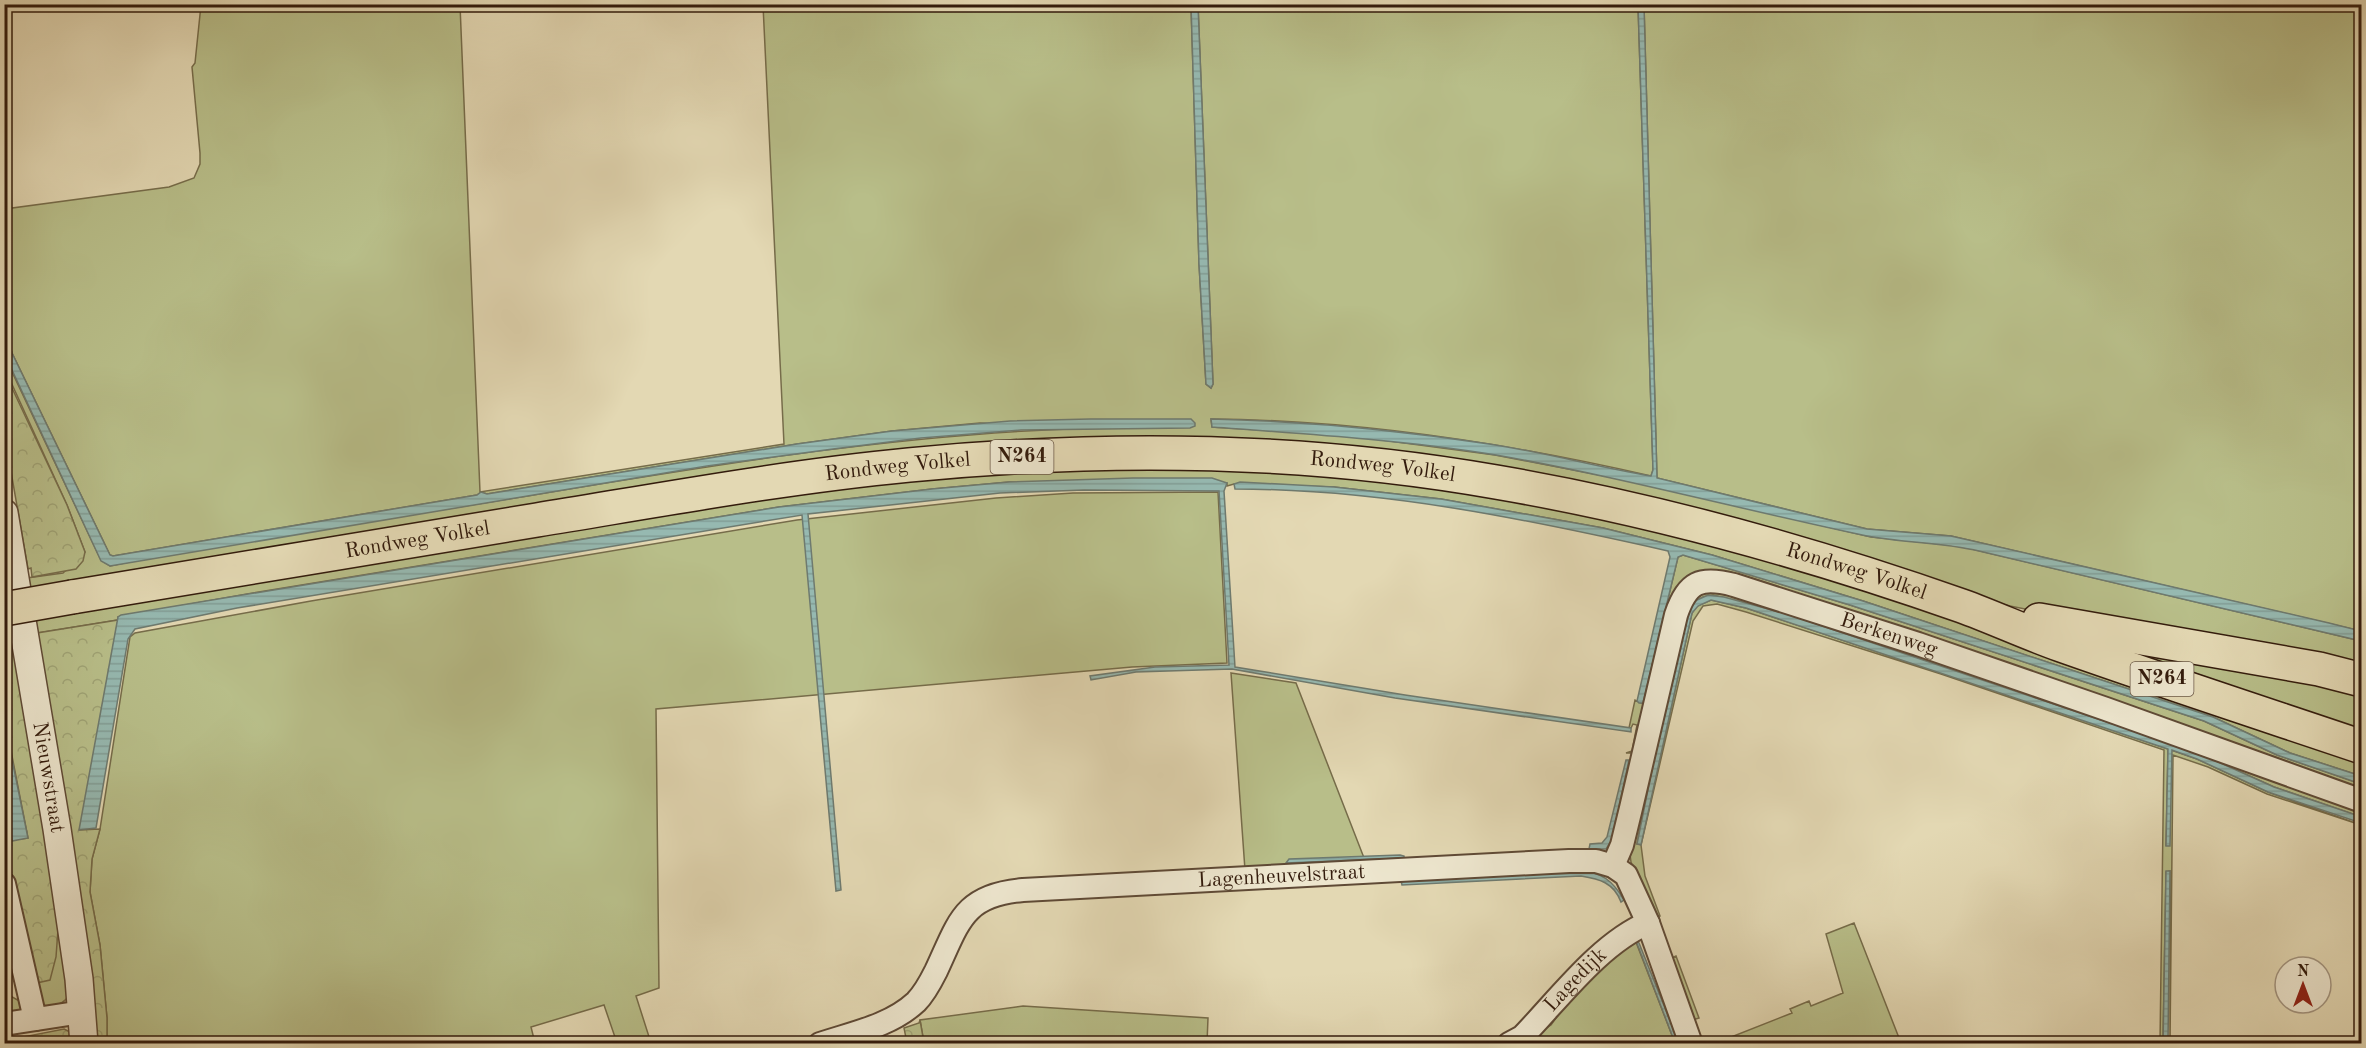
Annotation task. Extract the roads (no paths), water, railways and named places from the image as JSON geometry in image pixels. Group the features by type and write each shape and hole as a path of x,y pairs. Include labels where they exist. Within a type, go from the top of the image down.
{"main road":[{"name":"Rondweg Volkel","path":"4,609 719,490 906,465 968,460 1157,453 1303,459 1425,471 1499,482 1643,513 1793,552 1964,607 2058,644 2361,747"},
{"name":"Rondweg Volkel","path":"1964,607 2319,669 2361,680"}],"street":[{"name":"Nieuwstraat","path":"4,513 57,829 79,979 84,1044"},
{"name":"Berkenweg","path":"1614,866 1622,845 1679,605 1683,595 1690,588 1709,581 1734,585 1918,644 2361,801"},
{"name":"Lagenheuvelstraat","path":"820,1044 887,1022 918,1000 964,915 976,903 989,895 1005,892 1569,861 1596,861 1614,866"},
{"path":"1614,866 1626,875 1647,923 1691,1044"},
{"path":"4,884 35,1018"},
{"name":"Lagedijk","path":"1509,1044 1522,1037 1609,947 1630,931 1647,923"},
{"path":"4,1024 82,1012"}],"water":[{"path":"1191,5 1198,5 1213,384 1211,388 1206,384 1199,264"},
{"path":"1638,5 1644,5 1657,478 1867,529 1951,536 2329,623 2361,631 2361,641 1979,551 1867,536 1589,473 1496,455 1390,441 1212,427 1211,419 1385,430 1510,447 1651,476 1653,470"},
{"path":"4,329 12,353 110,555 113,556 477,495 481,492 487,494 892,431 1010,421 1090,419 1191,419 1195,426 1190,428 1021,430 921,438 833,449 707,466 110,566 101,561 5,355"},
{"path":"1212,478 1227,483 1224,491 1235,667 1631,728 1631,732 1395,698 1232,669 1136,672 1091,680 1090,676 1155,667 1229,665 1219,491 1084,490 1000,493 808,514 841,890 836,891 802,515 237,608 135,629 128,639 96,828 79,830 118,617 121,615 779,507 1009,482"},
{"path":"1240,482 1334,487 1441,499 1603,528 1712,555 1863,601 2213,717 2290,753 2361,776 2361,784 2277,755 2204,721 1850,605 1683,555 1678,557 1643,703 1639,703 1637,701 1670,557 1668,551 1507,517 1399,500 1290,490 1235,489 1234,484"},
{"path":"1708,595 1787,614 2196,752 2274,787 2362,817 2361,823 2268,792 2172,750 2170,846 2166,846 2168,749 1746,608 1711,600 1698,606 1692,613 1641,845 1637,844 1658,740 1689,608 1697,600"},
{"path":"4,720 28,838 12,841 5,801"},
{"path":"1626,760 1629,760 1612,840 1606,849 1589,849 1590,844 1602,843 1607,837"},
{"path":"1400,855 1404,858 1286,863 1289,859"},
{"path":"1580,871 1595,873 1606,879 1624,900 1621,902 1614,890 1606,883 1581,876 1402,885 1401,881"},
{"path":"2166,871 2170,871 2168,1043 2163,1044"},
{"path":"1636,941 1639,943 1679,1043 1675,1043"}]}
